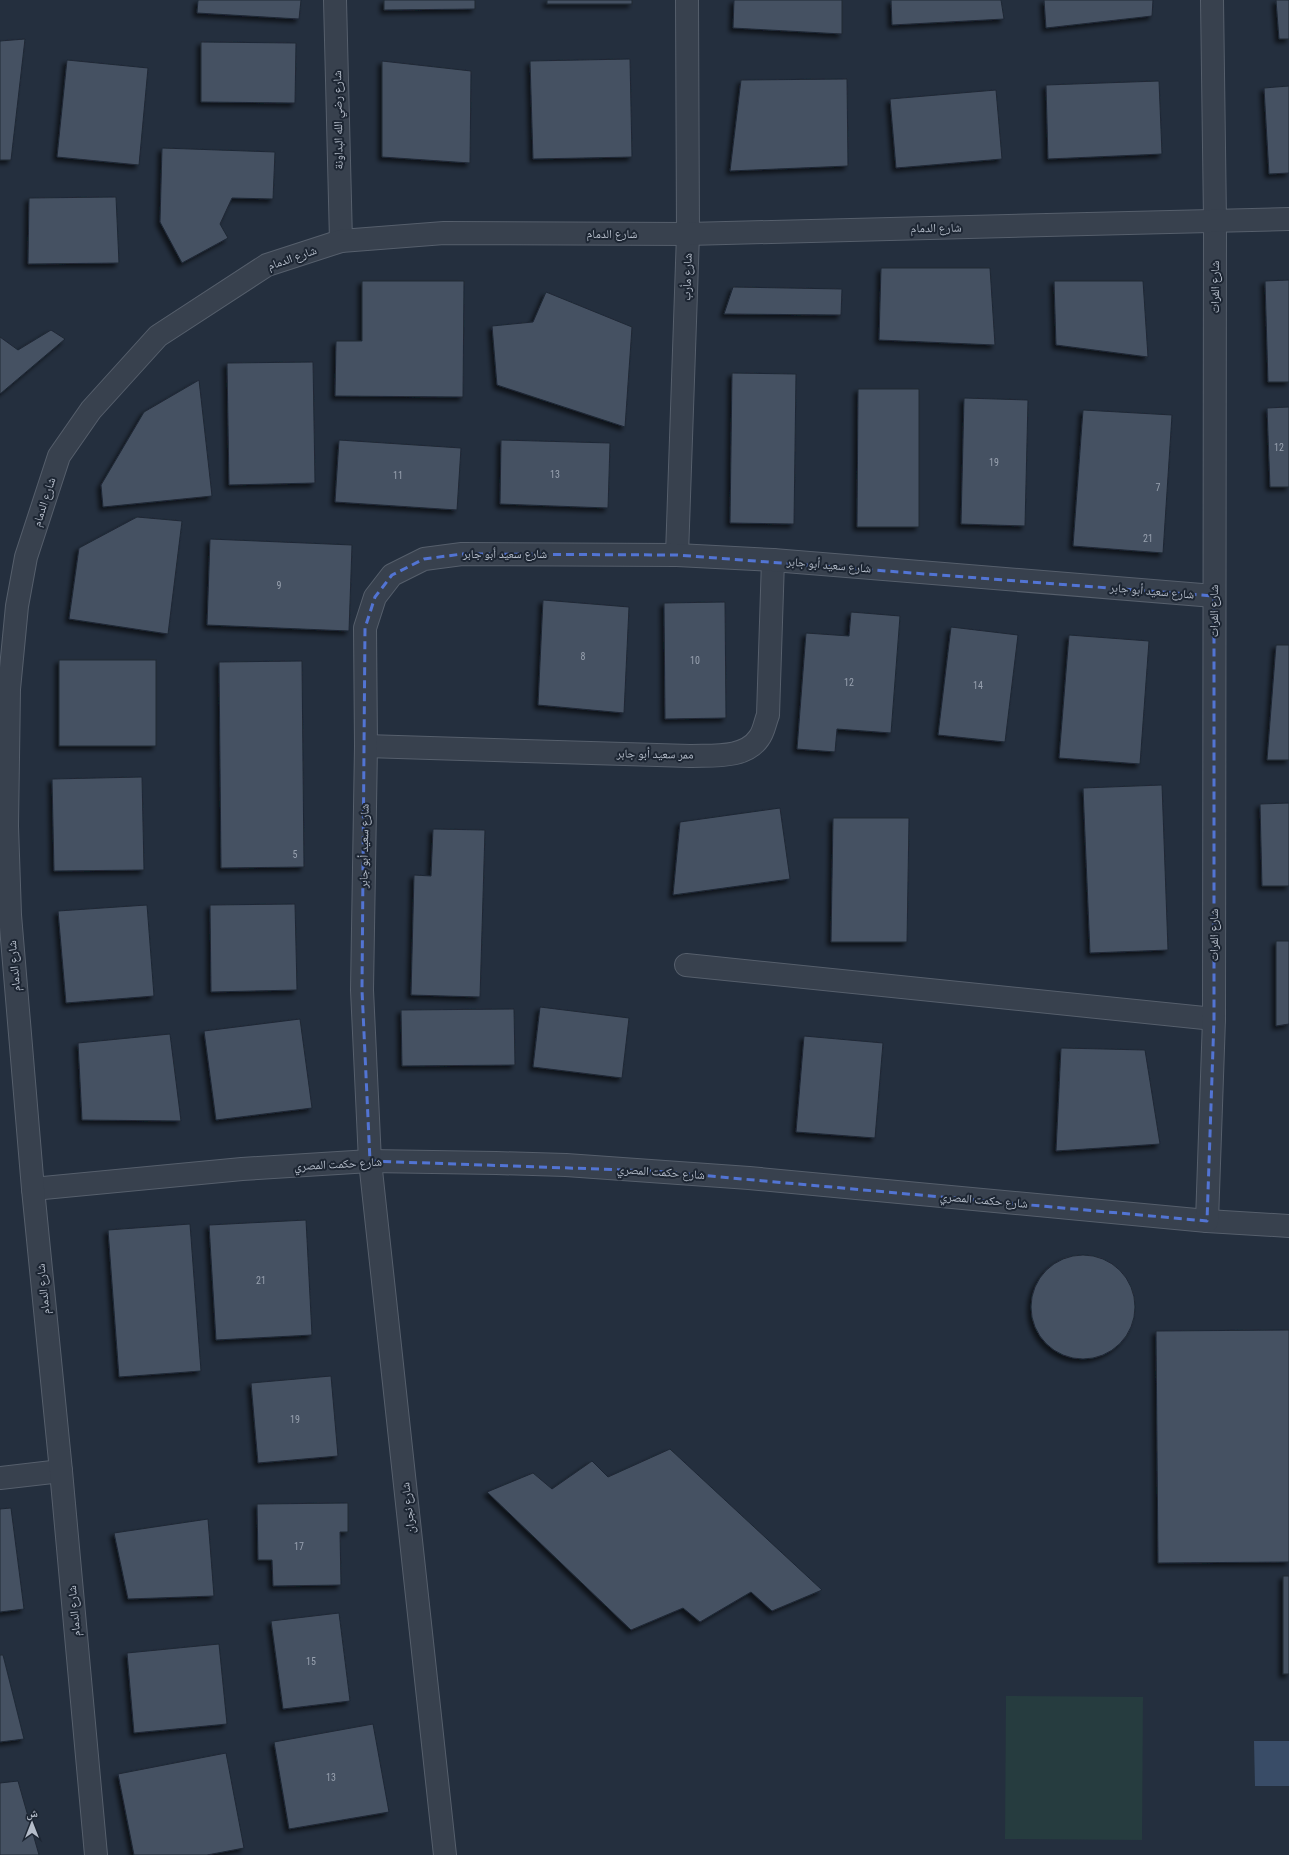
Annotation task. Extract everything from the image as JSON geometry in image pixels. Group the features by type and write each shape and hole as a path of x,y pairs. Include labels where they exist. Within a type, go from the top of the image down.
{"street":[{"name":"شارع رضي الله البداونة","path":"335,0 341,241"},
{"name":"شارع مأرب","path":"677,555 688,234 687,0"},
{"name":"شارع الفرات","path":"1207,1221 1214,1019 1215,221 1212,0"},
{"name":"شارع الدمام","path":"96,1855 61,1471 33,1189 10,915 7,826 7,741 9,689 17,606 26,557 59,456 91,410 158,336 267,265 341,241 444,233 688,234 1289,219"},
{"name":"شارع سعيد أبو جابر","path":"370,1161 362,990 366,746 365,628 375,597 392,575 424,560 462,554 677,555 772,560 1214,596"},
{"name":"ممر سعيد أبو جابر","path":"366,746 690,756 733,754 748,748 759,738 768,715 772,560"},
{"path":"686,965 1214,1019"},
{"name":"شارع حكمت المصري","path":"33,1189 242,1169 370,1161 566,1166 718,1175 1207,1221 1289,1226"},
{"name":"شارع نجران","path":"370,1161 445,1855"},
{"path":"0,1478 61,1471"}],"highlighted area":[{"path":"462,554 677,555 1214,596 1214,1019 1207,1221 654,1171 370,1161 362,990 365,628 375,597 392,575 424,559"}],"green space":[{"path":"1006,1696 1143,1697 1142,1840 1005,1839"}],"water":[{"path":"1254,1741 1289,1741 1289,1786 1255,1786"}],"building":[{"path":"198,0 301,0 299,19 197,13"},
{"path":"384,0 475,0 475,9 384,10"},
{"path":"547,0 632,0 632,4 547,4"},
{"path":"734,0 842,0 842,34 733,28"},
{"path":"891,0 1001,0 1004,19 892,25"},
{"path":"1044,0 1153,0 1152,16 1046,28"},
{"path":"1276,0 1289,0 1289,39 1279,39"},
{"path":"25,39 11,160 0,160 0,41"},
{"path":"201,42 296,43 295,103 201,102"},
{"path":"630,59 632,157 533,159 530,61"},
{"path":"67,60 148,68 139,165 57,157"},
{"path":"382,61 471,71 470,163 382,157"},
{"path":"847,79 848,166 730,171 741,80"},
{"path":"1159,81 1162,154 1048,159 1046,85"},
{"path":"1289,86 1289,173 1269,174 1264,88"},
{"path":"996,90 1002,159 896,168 890,99"},
{"path":"162,148 275,152 273,199 232,198 220,224 228,238 182,263 160,222"},
{"path":"116,197 119,263 28,264 29,198"},
{"path":"881,268 990,268 995,345 879,340"},
{"path":"1289,280 1289,382 1268,382 1265,281"},
{"path":"362,281 464,281 463,397 335,396 336,341 362,341"},
{"path":"1054,281 1143,281 1148,357 1056,345"},
{"path":"733,287 842,289 841,315 724,314"},
{"path":"546,292 632,327 625,427 497,385 492,326 533,322"},
{"path":"51,330 65,339 0,394 0,337 18,350"},
{"path":"313,362 315,483 229,485 227,363"},
{"path":"732,373 796,374 794,524 730,523"},
{"path":"199,380 212,496 103,507 101,485 144,412"},
{"path":"858,389 919,389 919,527 857,527"},
{"path":"964,398 1028,400 1025,526 961,524"},
{"path":"1289,407 1289,487 1270,487 1267,408"},
{"path":"1083,410 1172,415 1163,553 1073,546"},
{"path":"339,440 461,448 457,510 335,502"},
{"path":"501,440 610,443 608,508 500,504"},
{"path":"137,517 182,521 168,634 69,619 79,548"},
{"path":"210,539 352,545 349,631 207,625"},
{"path":"543,600 629,607 624,713 538,705"},
{"path":"725,602 726,718 665,719 664,603"},
{"path":"851,612 900,616 891,733 837,729 835,752 797,749 806,633 849,636"},
{"path":"951,627 1018,635 1005,742 938,735"},
{"path":"1069,635 1149,641 1140,764 1059,758"},
{"path":"1276,645 1289,645 1289,760 1267,760"},
{"path":"59,660 156,660 156,746 59,746"},
{"path":"302,661 304,867 221,868 219,662"},
{"path":"142,777 144,870 54,871 52,779"},
{"path":"1162,785 1168,950 1090,953 1083,788"},
{"path":"1289,803 1289,886 1262,886 1260,804"},
{"path":"780,808 790,879 673,895 680,822"},
{"path":"833,818 909,818 907,942 831,942"},
{"path":"433,829 485,830 480,997 411,995 414,875 431,876"},
{"path":"295,904 297,990 211,992 210,905"},
{"path":"147,905 154,996 66,1003 58,911"},
{"path":"1276,941 1289,941 1289,1024 1276,1026"},
{"path":"540,1007 629,1018 622,1078 533,1067"},
{"path":"514,1009 515,1065 402,1066 401,1010"},
{"path":"300,1019 312,1108 216,1120 204,1031"},
{"path":"170,1034 181,1121 82,1120 78,1043"},
{"path":"804,1036 883,1043 875,1138 796,1132"},
{"path":"1061,1048 1145,1050 1160,1144 1056,1151"},
{"path":"306,1220 312,1335 216,1340 209,1225"},
{"path":"190,1224 201,1371 119,1377 108,1230"},
{"path":"1083,1255 1103,1259 1120,1270 1131,1287 1135,1307 1131,1327 1120,1344 1103,1355 1083,1359 1063,1355 1046,1344 1035,1327 1031,1307 1035,1287 1046,1270 1063,1259"},
{"path":"1289,1330 1289,1562 1158,1563 1156,1331"},
{"path":"331,1376 338,1456 258,1463 251,1383"},
{"path":"670,1449 822,1590 772,1611 751,1592 700,1622 683,1608 631,1630 487,1492 533,1473 552,1489 592,1461 608,1477"},
{"path":"348,1503 348,1532 340,1532 341,1585 273,1586 272,1560 258,1560 257,1504"},
{"path":"11,1508 24,1609 0,1612 0,1509"},
{"path":"208,1519 214,1596 128,1599 114,1533"},
{"path":"1283,1576 1289,1576 1289,1674 1283,1674"},
{"path":"339,1613 350,1701 283,1709 271,1621"},
{"path":"219,1644 227,1724 134,1733 127,1653"},
{"path":"0,1655 3,1655 24,1739 0,1742"},
{"path":"373,1724 389,1812 289,1829 274,1742"},
{"path":"226,1753 244,1848 207,1855 134,1855 118,1774"},
{"path":"18,1781 39,1855 0,1855 0,1783"}]}
